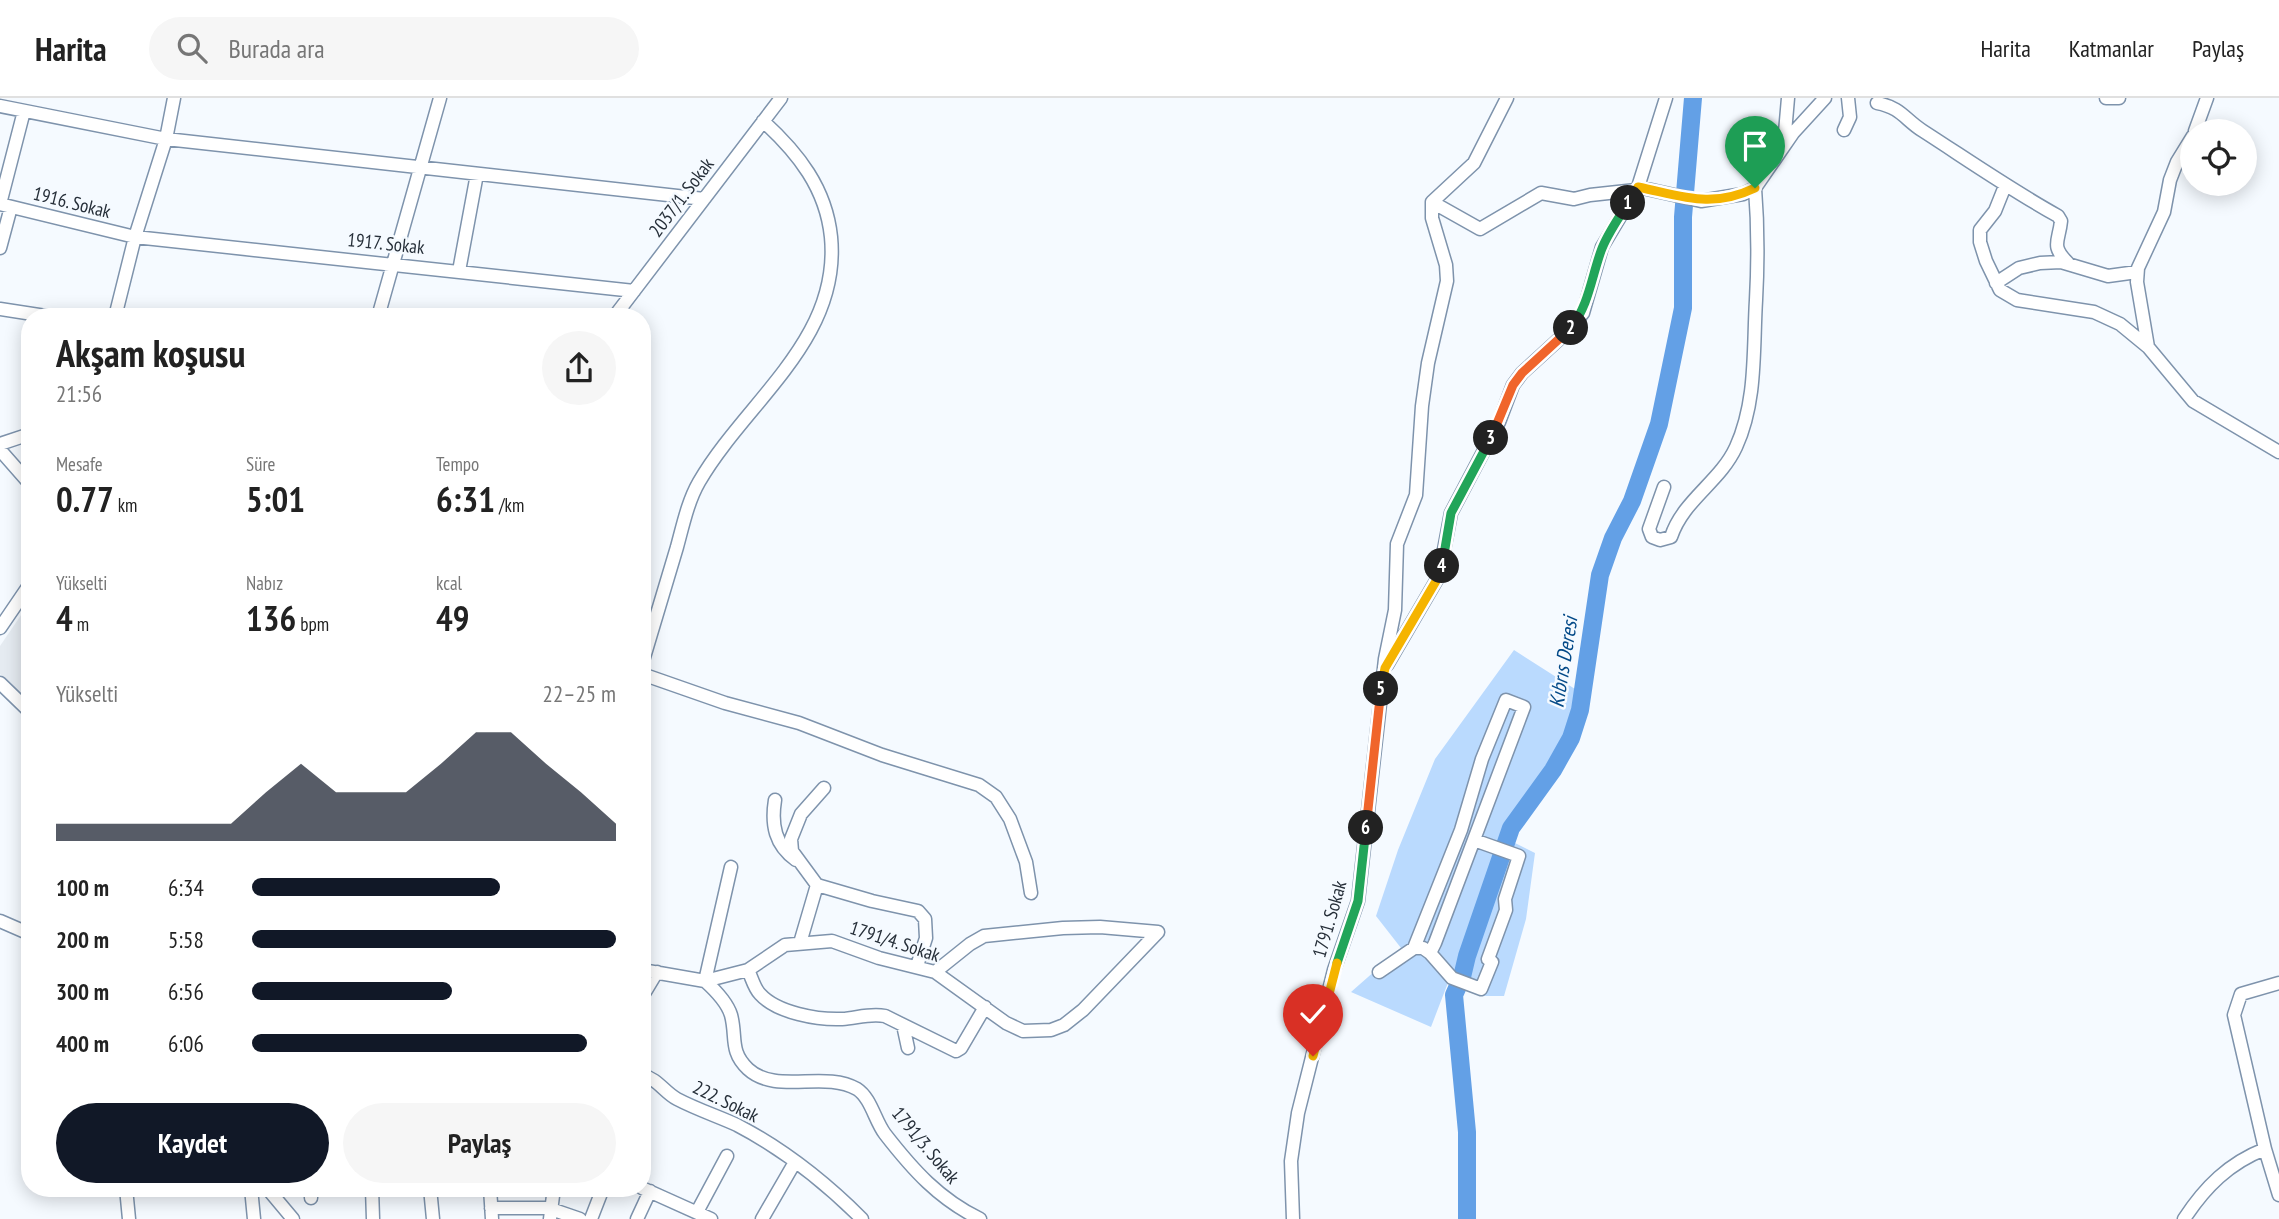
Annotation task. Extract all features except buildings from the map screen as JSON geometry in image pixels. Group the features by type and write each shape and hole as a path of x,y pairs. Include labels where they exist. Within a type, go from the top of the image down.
{"street":[{"path":"117,308 135,237 166,139 174,98"},
{"path":"381,308 440,98"},
{"path":"1507,98 1474,163 1432,202 1480,229 1541,193 1574,199 1637,189 1700,201 1729,198 1755,188 1783,148 1825,98"},
{"path":"1385,668 1439,576 1451,513 1499,422 1513,385 1583,313 1602,247 1637,189 1667,98"},
{"path":"1783,148 1788,98"},
{"path":"1844,130 1850,117 1848,98"},
{"path":"2106,98 2119,98"},
{"path":"2199,119 2207,98"},
{"name":"2037/1. Sokak","path":"621,308 779,99"},
{"path":"1877,103 1900,110 1919,128 2005,186 2057,216 2061,221 2056,241 2057,250 2068,263"},
{"path":"0,106 166,139 704,199"},
{"path":"0,248 4,205 24,111"},
{"path":"651,635 698,485 809,336 825,303 831,278 830,227 820,192 798,156 763,121"},
{"path":"2148,347 2137,272 2164,212 2170,180 2180,157"},
{"path":"458,271 477,174"},
{"path":"2005,186 1995,211 1980,230 1980,242 1996,283 2005,294 2017,300 2094,312 2120,324 2148,347 2193,401 2279,452"},
{"path":"1664,487 1649,530 1652,537 1660,540 1671,537 1686,505 1729,459 1746,417 1752,379 1759,277 1755,188"},
{"name":"1791. Sokak","path":"1293,1219 1291,1161 1294,1137 1334,970 1358,901 1385,668 1395,611 1397,544 1416,495 1428,363 1447,281 1446,265 1432,218 1432,202"},
{"name":"1916. Sokak","path":"4,205 135,237"},
{"name":"1917. Sokak","path":"135,237 634,291"},
{"path":"1996,283 2012,272 2030,265 2068,263 2108,276 2137,272"},
{"path":"0,309 21,312"},
{"path":"0,444 21,437"},
{"path":"0,450 21,474"},
{"path":"0,628 21,597"},
{"path":"651,677 725,703 799,723 883,755 979,785 996,797 1010,819 1026,862 1031,893"},
{"path":"0,683 21,703"},
{"path":"1379,972 1413,948 1461,830 1482,759 1506,700 1524,707 1430,953"},
{"path":"824,788 801,814 791,839 792,851 817,885 918,911 925,919 926,938 917,966"},
{"path":"775,800 774,831 783,850 799,862"},
{"path":"1413,948 1423,948 1460,981 1481,989 1492,961 1488,959 1506,910 1505,899 1519,856 1474,840"},
{"path":"651,971 705,981 731,867"},
{"path":"800,943 817,885"},
{"path":"0,921 21,930"},
{"name":"1791/4. Sokak","path":"705,981 748,970 785,945 832,941 879,958 935,972 1023,1031 1051,1030 1064,1025 1108,986 1158,932 1063,928 984,936 935,972"},
{"path":"748,970 758,992 767,1001 786,1009 824,1019 873,1014 885,1016 956,1051 961,1048 985,1007"},
{"path":"651,982 657,972"},
{"name":"1791/3. Sokak","path":"705,981 717,991 731,1014 738,1059 752,1072 793,1083 821,1079 847,1084 860,1091 884,1132 936,1193 980,1219"},
{"path":"2279,983 2241,995 2234,1015 2265,1149 2279,1195"},
{"path":"903,1024 908,1048"},
{"name":"222. Sokak","path":"651,1079 660,1083 675,1098 740,1127 794,1162"},
{"path":"2184,1219 2225,1170 2242,1158 2265,1149"},
{"path":"698,1212 727,1156"},
{"path":"762,1219 794,1162 830,1186 862,1219"},
{"path":"651,1192 711,1219"},
{"path":"127,1197 129,1219"},
{"path":"252,1197 254,1219"},
{"path":"275,1197 293,1219"},
{"path":"372,1197 373,1219"},
{"path":"431,1197 433,1219"},
{"path":"591,1219 600,1197"},
{"path":"637,1219 644,1197"},
{"path":"491,1214 552,1214 580,1219"}],"shaded area":[{"path":"21,615 21,696 0,674 0,646"},
{"path":"1514,650 1575,689 1573,723 1503,837 1535,853 1526,919 1504,996 1483,996 1449,980 1431,1027 1351,992 1401,948 1376,916 1398,850 1435,759"}],"waterway":[{"name":"Kıbrıs Deresi","path":"1467,1219 1467,1132 1454,995 1511,828 1553,770 1571,738 1580,710 1600,575 1613,538 1632,501 1659,424 1683,308 1683,217 1693,98"}],"route":[{"path":"1313,1056 1334,970 1358,901 1378,708 1385,668 1439,576 1447,546 1451,513 1499,422 1513,385 1583,313 1602,247 1638,187 1700,201 1729,198 1755,188"}]}
